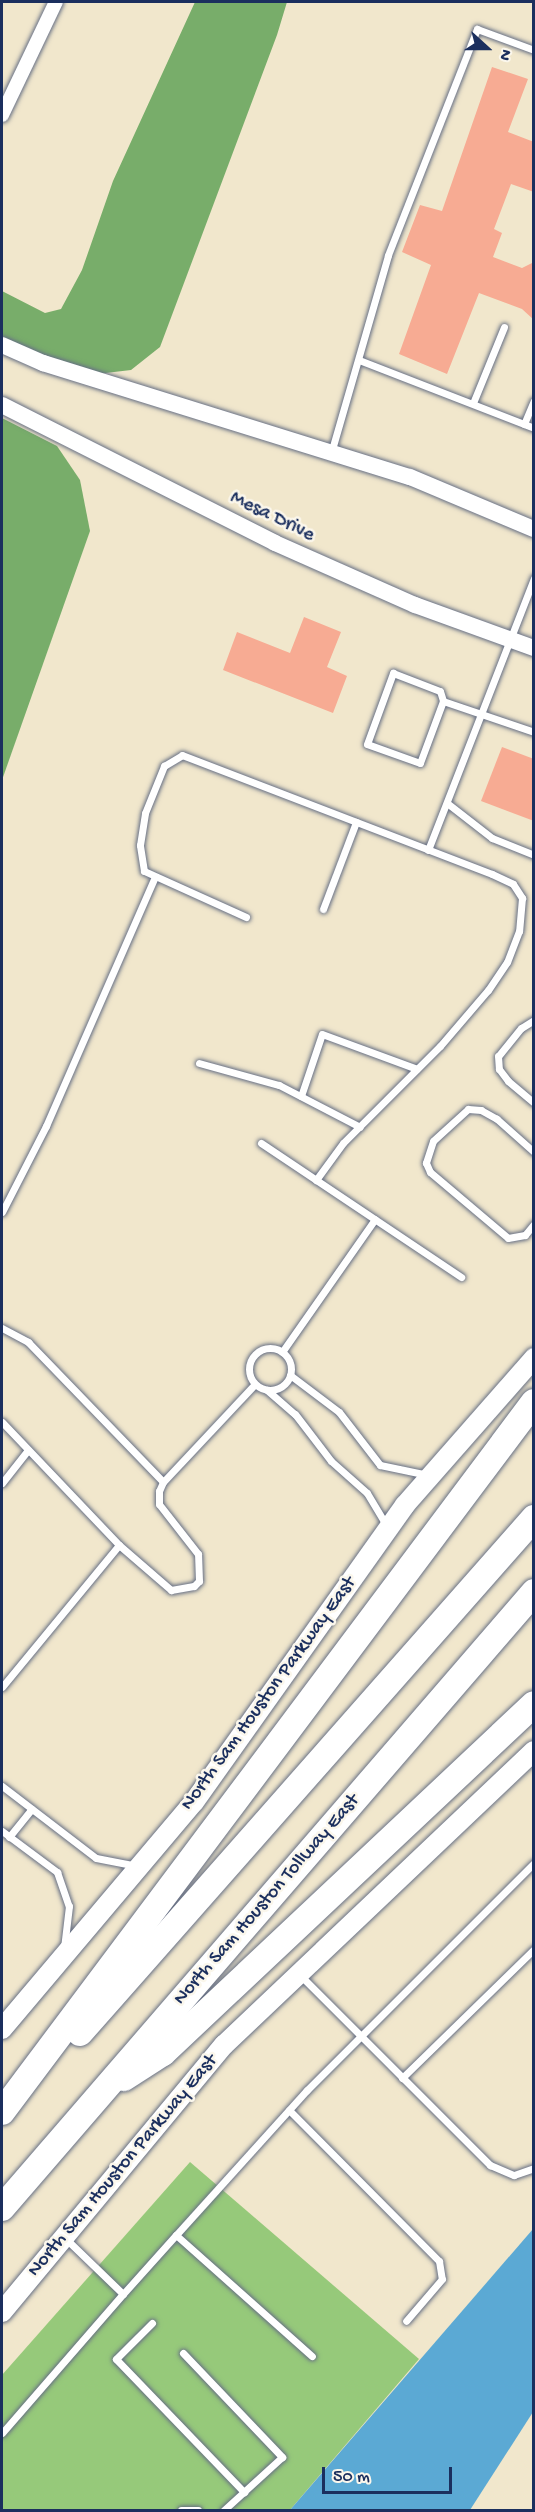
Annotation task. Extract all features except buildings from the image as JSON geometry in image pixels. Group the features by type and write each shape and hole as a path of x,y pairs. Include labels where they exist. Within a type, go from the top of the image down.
{"highway":[{"path":"2,2112 534,1402"},
{"path":"2,2124 534,1518"},
{"name":"North Sam Houston Tollway East","path":"2,2208 534,1592"},
{"path":"99,2094 163,2053 534,1704"}],"main road":[{"name":"North Sam Houston Parkway East","path":"2,2029 194,1802 388,1528 431,1475 534,1358"},
{"name":"North Sam Houston Parkway East","path":"2,2312 224,2044 534,1750"}],"street":[{"path":"2,115 51,3"},
{"path":"2,345 43,363 410,477 534,529"},
{"name":"Mesa Drive","path":"2,405 275,543 415,605 534,648"}],"lane":[{"path":"331,453 388,255 477,29 534,50"},
{"path":"473,403 504,327"},
{"path":"359,360 534,428"},
{"path":"524,424 534,401"},
{"path":"428,850 507,640 534,578"},
{"path":"393,674 440,691 443,701 420,763 367,744 393,674"},
{"path":"443,701 534,732"},
{"path":"246,917 144,870 141,859 145,813 164,766 182,755 513,884 522,898 519,931 507,962 488,990 417,1070 360,1127 316,1180"},
{"path":"447,803 492,838 534,855"},
{"path":"323,909 356,822"},
{"path":"2,1212 46,1126 155,877"},
{"path":"534,1020 521,1028 498,1056 499,1069 508,1081 534,1102"},
{"path":"301,1096 322,1034 417,1070"},
{"path":"199,1063 279,1085 360,1127"},
{"path":"534,1152 497,1119 481,1110 468,1109 433,1141 426,1163 430,1172 508,1238 525,1235 534,1224"},
{"path":"261,1143 461,1277"},
{"path":"282,1352 375,1219"},
{"path":"2,1328 28,1342 163,1482"},
{"path":"267,1390 283,1385 290,1375 290,1362 282,1352 270,1348 254,1356 249,1367 255,1384 267,1390 295,1414 331,1461 367,1493 388,1528"},
{"path":"290,1375 339,1412 380,1465 431,1475"},
{"path":"2,1422 119,1545 171,1590 194,1586 199,1581 198,1554 159,1504 163,1482 255,1384"},
{"path":"2,1484 28,1450"},
{"path":"2,1687 119,1545"},
{"path":"2,1786 96,1858 139,1866"},
{"path":"9,1837 32,1809"},
{"path":"2,1831 57,1872 69,1906 64,1956"},
{"path":"2,2433 288,2110 360,2035 534,1863"},
{"path":"402,2078 534,1949"},
{"path":"299,1973 490,2165 514,2175 534,2168"},
{"path":"288,2110 439,2261 442,2279 406,2321"},
{"path":"176,2235 312,2356"},
{"path":"64,2237 123,2294"},
{"path":"152,2323 116,2359 244,2492"},
{"path":"183,2353 282,2457 224,2511"},
{"path":"181,2511 198,2511"}],"green space":[{"path":"195,2 287,2 277,35 160,347 131,370 97,374 2,340 2,291 45,313 61,309 82,270 113,181"},
{"path":"2,418 57,446 80,480 90,531 2,780"},
{"path":"190,2162 419,2359 290,2510 2,2510 2,2375"}],"water":[{"path":"533,2229 533,2412 470,2510 290,2510"}]}
